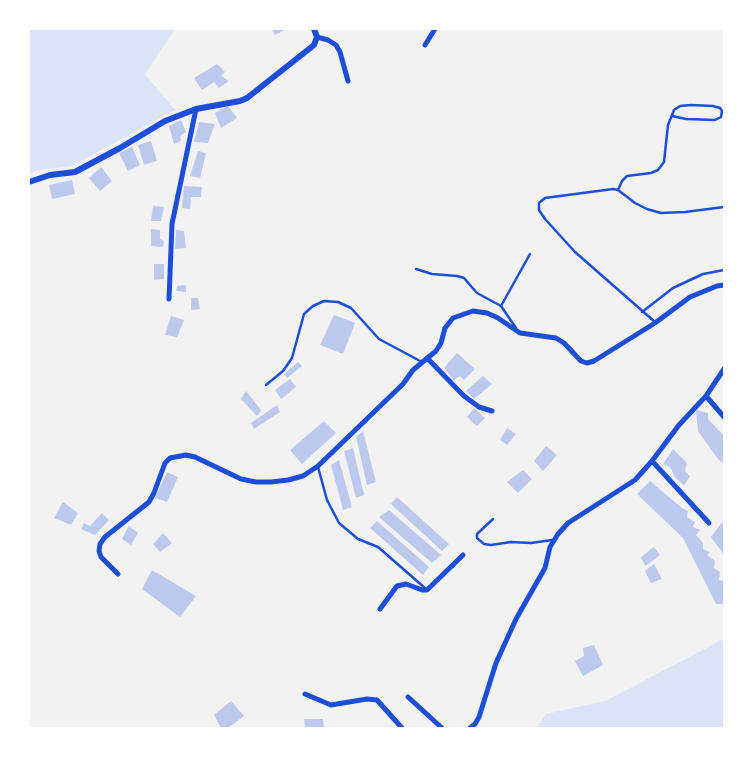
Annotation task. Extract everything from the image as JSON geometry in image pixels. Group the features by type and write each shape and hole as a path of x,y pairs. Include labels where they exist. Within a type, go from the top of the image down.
{"street":[{"path":"29,182 50,175 75,172 165,121 196,109 247,98 314,45 317,37 314,29"},
{"path":"425,45 435,29"},
{"path":"317,37 328,40 336,45 340,52 348,81"},
{"path":"169,299 172,224 196,109"},
{"path":"118,574 101,557 100,544 105,537 149,502 165,463 170,458 186,455 195,457 241,479 256,482 288,480 303,476 318,466 403,384 413,370 436,351 441,343 445,328 453,318 474,311 486,313 498,318 520,333 556,338 564,342 587,363 594,361 655,323 690,297 724,285"},
{"path":"427,358 464,396 479,407 492,411"},
{"path":"470,728 479,717 496,662 516,619 545,568 550,547 554,540 568,523 635,480 679,425 706,396 724,369"},
{"path":"706,396 724,417"},
{"path":"652,461 709,523"},
{"path":"380,609 397,586 401,584 428,590 463,555"},
{"path":"305,694 331,705 367,699 377,700 402,728"},
{"path":"408,697 442,728"}],"lane":[{"path":"618,190 622,181 627,176 651,173 658,170 664,162 664,146 668,125 674,110 680,106 691,105 713,106 720,108 722,111 721,116 715,120 686,120 672,116"},
{"path":"655,323 575,252 539,210 539,203 545,198 591,193 604,189 618,190 635,203 661,213 724,207"},
{"path":"501,306 530,254"},
{"path":"416,269 432,274 464,278 476,293 501,306 520,333"},
{"path":"642,312 674,288 703,274 724,270"},
{"path":"266,385 283,371 292,358 304,314 313,306 324,301 338,302 351,308 379,338 422,362"},
{"path":"318,466 327,500 339,523 358,540 378,547 428,590"},
{"path":"493,519 477,534 477,538 484,544 531,543 554,540"}],"shaded area":[{"path":"29,29 175,29 145,74 175,110 72,166 35,171 29,174"},
{"path":"724,639 724,728 537,728 546,714 605,701"}],"building":[{"path":"272,29 287,29 275,35"},
{"path":"217,64 225,72 221,76 229,81 219,88 214,82 202,90 194,78"},
{"path":"228,106 237,118 221,128 215,113"},
{"path":"181,120 186,132 180,136 181,141 174,144 169,126"},
{"path":"199,122 215,124 208,143 194,142"},
{"path":"151,141 157,161 144,165 138,145"},
{"path":"132,147 140,165 128,171 119,153"},
{"path":"198,151 206,153 200,178 190,176"},
{"path":"101,167 112,181 100,191 89,178"},
{"path":"72,180 75,194 52,199 49,185"},
{"path":"184,186 202,187 201,197 191,197 190,209 182,208"},
{"path":"153,206 164,207 161,221 151,221"},
{"path":"151,229 160,230 160,239 164,241 163,247 151,246"},
{"path":"176,230 184,231 186,248 175,249"},
{"path":"154,264 164,264 164,279 154,280"},
{"path":"186,285 186,292 176,291 177,286"},
{"path":"191,298 198,298 200,309 191,310"},
{"path":"334,315 355,323 343,354 320,345"},
{"path":"171,316 184,320 177,337 165,335"},
{"path":"457,353 475,369 464,380 460,376 454,380 444,368"},
{"path":"298,362 302,366 287,378 284,374"},
{"path":"483,376 492,384 474,399 466,391"},
{"path":"290,379 296,387 281,399 275,390"},
{"path":"246,391 261,410 257,416 241,399"},
{"path":"277,405 280,412 254,429 251,423"},
{"path":"474,408 485,418 477,426 467,417"},
{"path":"696,410 708,413 708,419 724,436 724,464 718,459 698,431"},
{"path":"324,421 336,433 302,464 290,450"},
{"path":"507,428 516,434 507,445 500,440"},
{"path":"363,431 376,482 367,485 356,437"},
{"path":"546,446 557,455 543,471 534,461"},
{"path":"353,448 364,495 356,498 344,451"},
{"path":"673,449 687,463 685,471 690,476 684,486 675,477 670,467 663,464"},
{"path":"339,460 352,507 343,510 331,465"},
{"path":"523,470 532,479 518,493 507,482"},
{"path":"167,472 178,477 167,502 155,498"},
{"path":"650,481 688,511 687,517 695,522 693,527 700,530 696,535 703,543 703,549 710,552 707,555 715,561 714,568 720,572 719,580 724,581 724,604 716,604 683,538 637,494"},
{"path":"397,497 449,544 442,551 391,504"},
{"path":"63,502 78,513 71,525 54,518"},
{"path":"389,510 441,555 432,563 379,517"},
{"path":"102,513 109,520 95,535 81,529 84,523 90,526"},
{"path":"377,521 429,567 423,575 370,528"},
{"path":"722,522 724,524 724,555 711,537"},
{"path":"129,526 138,533 131,545 122,539"},
{"path":"163,533 172,543 160,552 153,544"},
{"path":"654,547 660,555 645,566 641,557"},
{"path":"654,564 662,579 651,583 645,571"},
{"path":"152,570 196,596 180,617 142,589"},
{"path":"594,645 603,665 583,676 575,661 584,656 583,648"},
{"path":"231,701 244,716 228,728 221,728 214,715"},
{"path":"304,719 323,719 324,728 305,728"}]}
